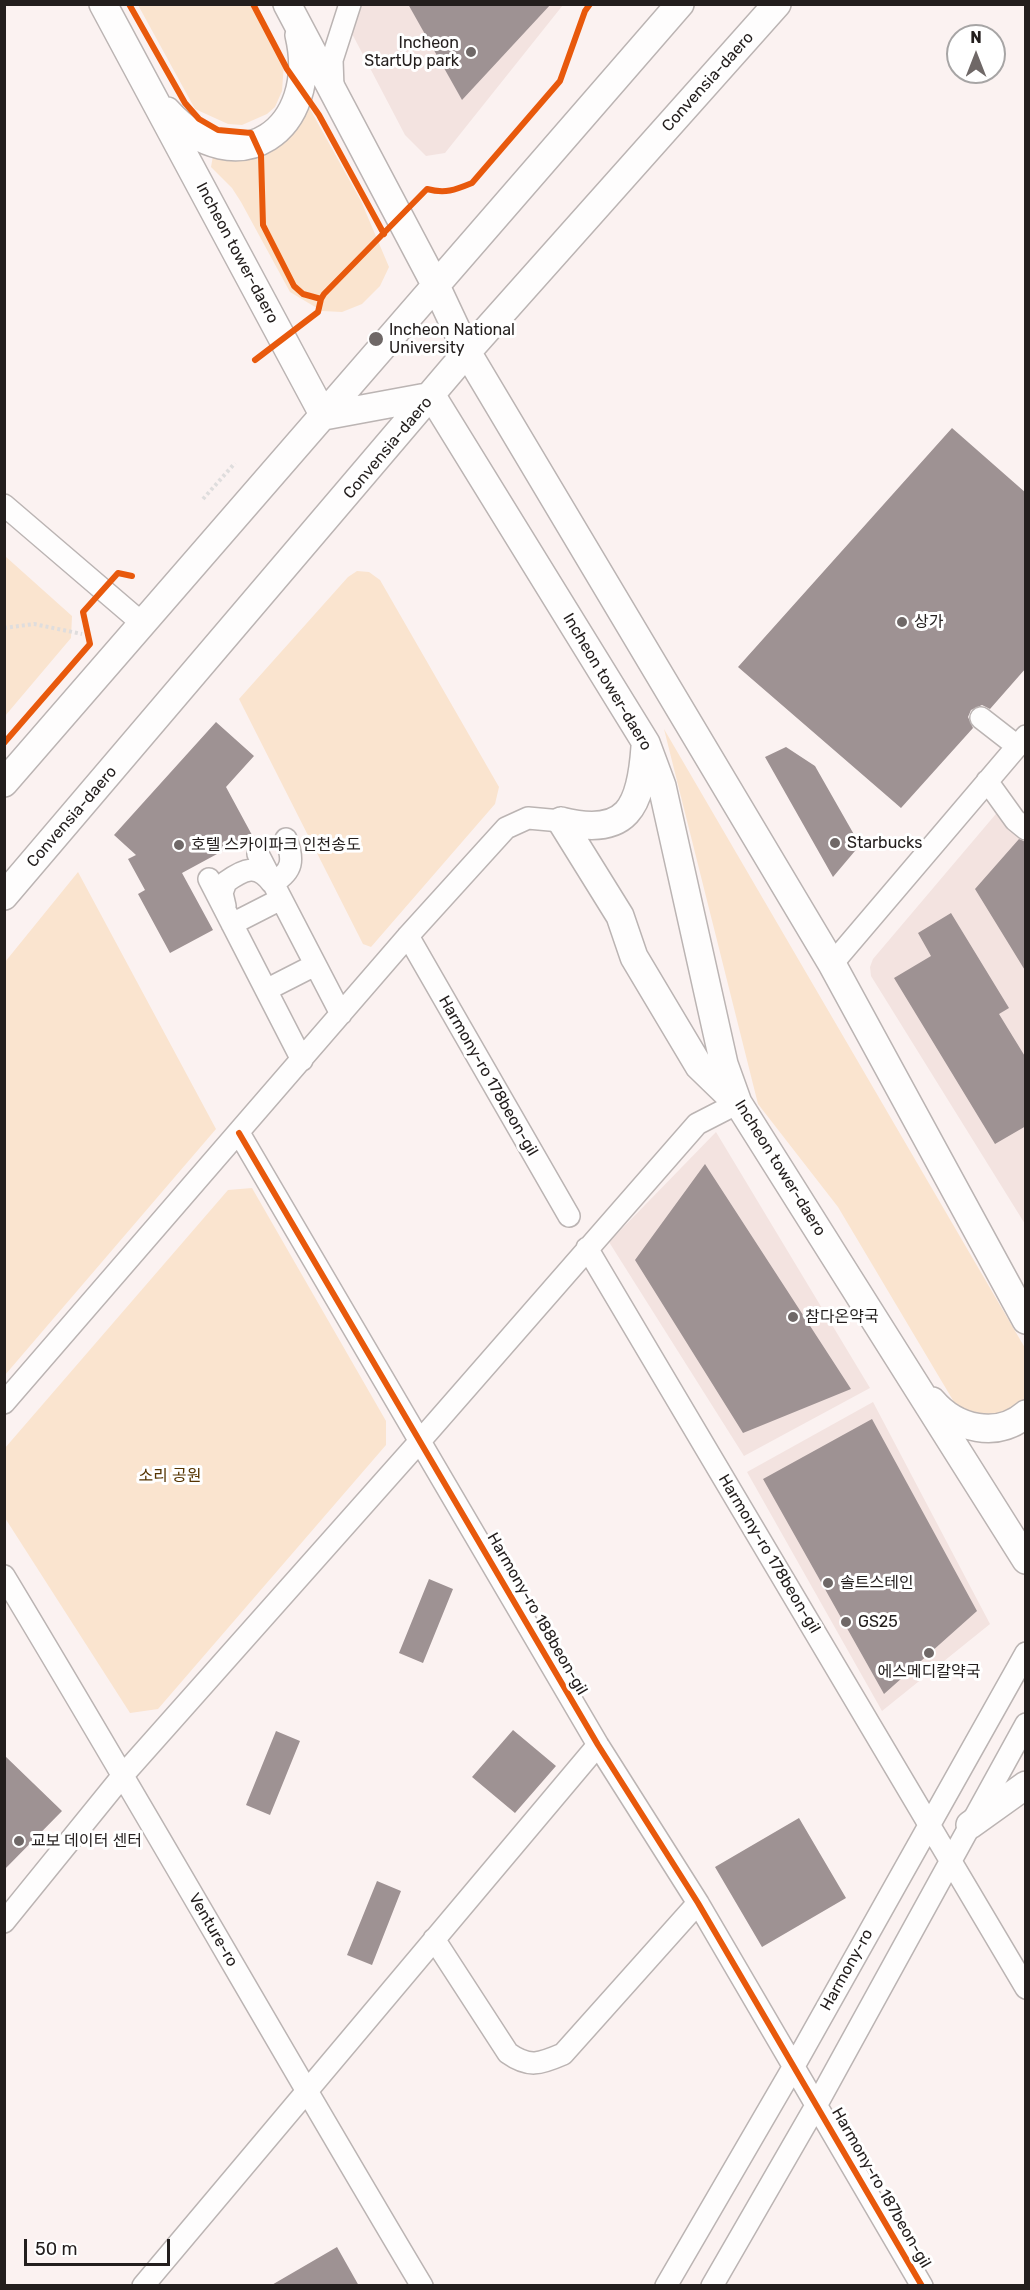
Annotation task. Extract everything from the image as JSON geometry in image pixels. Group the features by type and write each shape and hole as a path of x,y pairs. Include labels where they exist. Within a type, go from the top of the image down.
{"main road":[{"name":"Incheon tower-daero","path":"103,4 324,416"},
{"path":"4,783 680,4"},
{"name":"Convensia-daero","path":"4,896 432,396 467,352 777,4"},
{"path":"149,90 180,124 200,139 227,147 256,144 282,127 295,102 302,64 292,13"},
{"path":"292,13 436,286 467,352 832,964 1026,1320"},
{"name":"Incheon tower-daero","path":"432,396 646,743 662,786 724,1064 738,1103 1026,1560"},
{"path":"324,416 432,396"},
{"path":"561,821 586,827 602,825 623,817 636,801 643,778 646,743"},
{"path":"561,821 620,915 634,957 699,1066 738,1103"},
{"path":"587,863 586,847 590,836 602,825"},
{"path":"907,1371 935,1405 960,1423 975,1428 995,1428 1012,1424 1026,1414"},
{"path":"970,1825 1026,1785"}],"street":[{"path":"342,27 345,4"},
{"path":"334,94 333,60 350,4"},
{"path":"4,505 143,624"},
{"path":"832,964 1021,741 981,718"},
{"path":"987,781 1015,820 1026,829"},
{"path":"4,1403 408,936 506,828 528,818 561,821"},
{"path":"229,918 277,890 289,868 291,855 286,838"},
{"path":"258,854 341,1014"},
{"path":"229,918 222,893 223,887 230,880 252,869 263,874 277,890"},
{"path":"209,879 302,1060"},
{"name":"Harmony-ro 178beon-gil","path":"408,936 569,1216"},
{"path":"266,990 315,965"},
{"path":"4,1922 124,1774 420,1441 697,1124 738,1103"},
{"name":"Harmony-ro 188beon-gil","path":"239,1133 598,1745 698,1903 817,2104"},
{"name":"Harmony-ro 178beon-gil","path":"587,1248 1026,1988"},
{"name":"Venture-ro","path":"4,1576 124,1774 306,2091 422,2286"},
{"name":"Harmony-ro","path":"666,2286 794,2066 1026,1653"},
{"path":"712,2286 817,2104 1026,1724"},
{"path":"143,2286 598,1745"},
{"path":"434,1939 508,2053 520,2062 533,2064 549,2061 563,2054 698,1903"},
{"name":"Harmony-ro 187beon-gil","path":"817,2104 922,2286"}],"path":[{"path":"203,499 235,463"},
{"path":"4,628 34,624 85,634 85,622"}],"shaded area":[{"path":"337,5 563,5 445,153 426,156 405,135"},
{"path":"1006,802 1025,820 1025,1224 871,976 870,967 873,959"},
{"path":"716,1132 870,1388 744,1456 609,1242"},
{"path":"873,1402 990,1624 882,1711 747,1472"}],"green space":[{"path":"138,5 253,5 284,63 282,91 275,107 267,114 242,125 228,124 195,109"},
{"path":"301,107 310,109 361,201 389,267 380,286 362,304 342,312 322,311 290,292 241,202 232,188 211,167 213,156"},
{"path":"5,556 72,616 71,638 5,716"},
{"path":"357,571 369,572 380,580 499,787 495,804 371,947 363,944 239,699 348,577"},
{"path":"664,729 1025,1348 1025,1398 1010,1415 993,1420 963,1413 954,1402 838,1207 758,1104"},
{"path":"78,872 216,1129 5,1375 5,962"},
{"name":"소리 공원","path":"252,1188 386,1421 386,1445 158,1709 130,1713 5,1518 5,1448 228,1190"}],"building":[{"name":"Incheon StartUp park","path":"408,4 551,4 462,100"},
{"name":"상가","path":"952,428 1026,493 1026,668 990,709 982,705 971,710 968,717 973,728 901,808 738,667"},
{"name":"호텔 스카이파크 인천송도","path":"216,722 254,756 226,787 252,835 182,873 213,930 170,953 138,894 145,890 128,859 136,855 114,835"},
{"path":"786,747 815,766 860,845 833,877 765,757"},
{"path":"1019,839 1026,842 1026,972 975,889"},
{"path":"951,913 1009,1008 999,1014 1026,1058 1026,1126 995,1144 894,978 931,956 918,933"},
{"path":"705,1164 851,1389 743,1433 635,1260"},
{"path":"872,1419 977,1611 884,1694 763,1479"},
{"path":"429,1579 453,1589 423,1663 399,1653"},
{"path":"513,1730 556,1766 515,1813 472,1777"},
{"path":"276,1731 300,1741 270,1815 246,1805"},
{"name":"교보 데이터 센터","path":"4,1755 62,1811 4,1870"},
{"path":"799,1818 846,1898 762,1947 715,1867"},
{"path":"377,1881 401,1891 372,1965 347,1955"},
{"path":"337,2247 359,2286 270,2286"}],"cycle path":[{"path":"129,4 185,103 199,119 218,130 251,133 261,155 263,225 294,286 303,294 321,299"},
{"path":"253,4 287,69 319,115 384,234"},
{"path":"255,360 318,312 324,294 427,189 450,190 472,183 560,81 585,11 590,4"},
{"path":"4,743 90,644 83,612 118,573 132,576"},
{"path":"239,1133 598,1745 698,1903 922,2286"}],"place":[{"name":"Incheon StartUp park","path":"471,52"},
{"name":"Incheon National University","path":"376,339"},
{"name":"상가","path":"902,622"},
{"name":"Starbucks","path":"835,843"},
{"name":"호텔 스카이파크 인천송도","path":"179,845"},
{"name":"참다온약국","path":"793,1317"},
{"name":"솔트스테인","path":"828,1583"},
{"name":"GS25","path":"846,1622"},
{"name":"에스메디칼약국","path":"929,1653"},
{"name":"교보 데이터 센터","path":"19,1841"}]}
